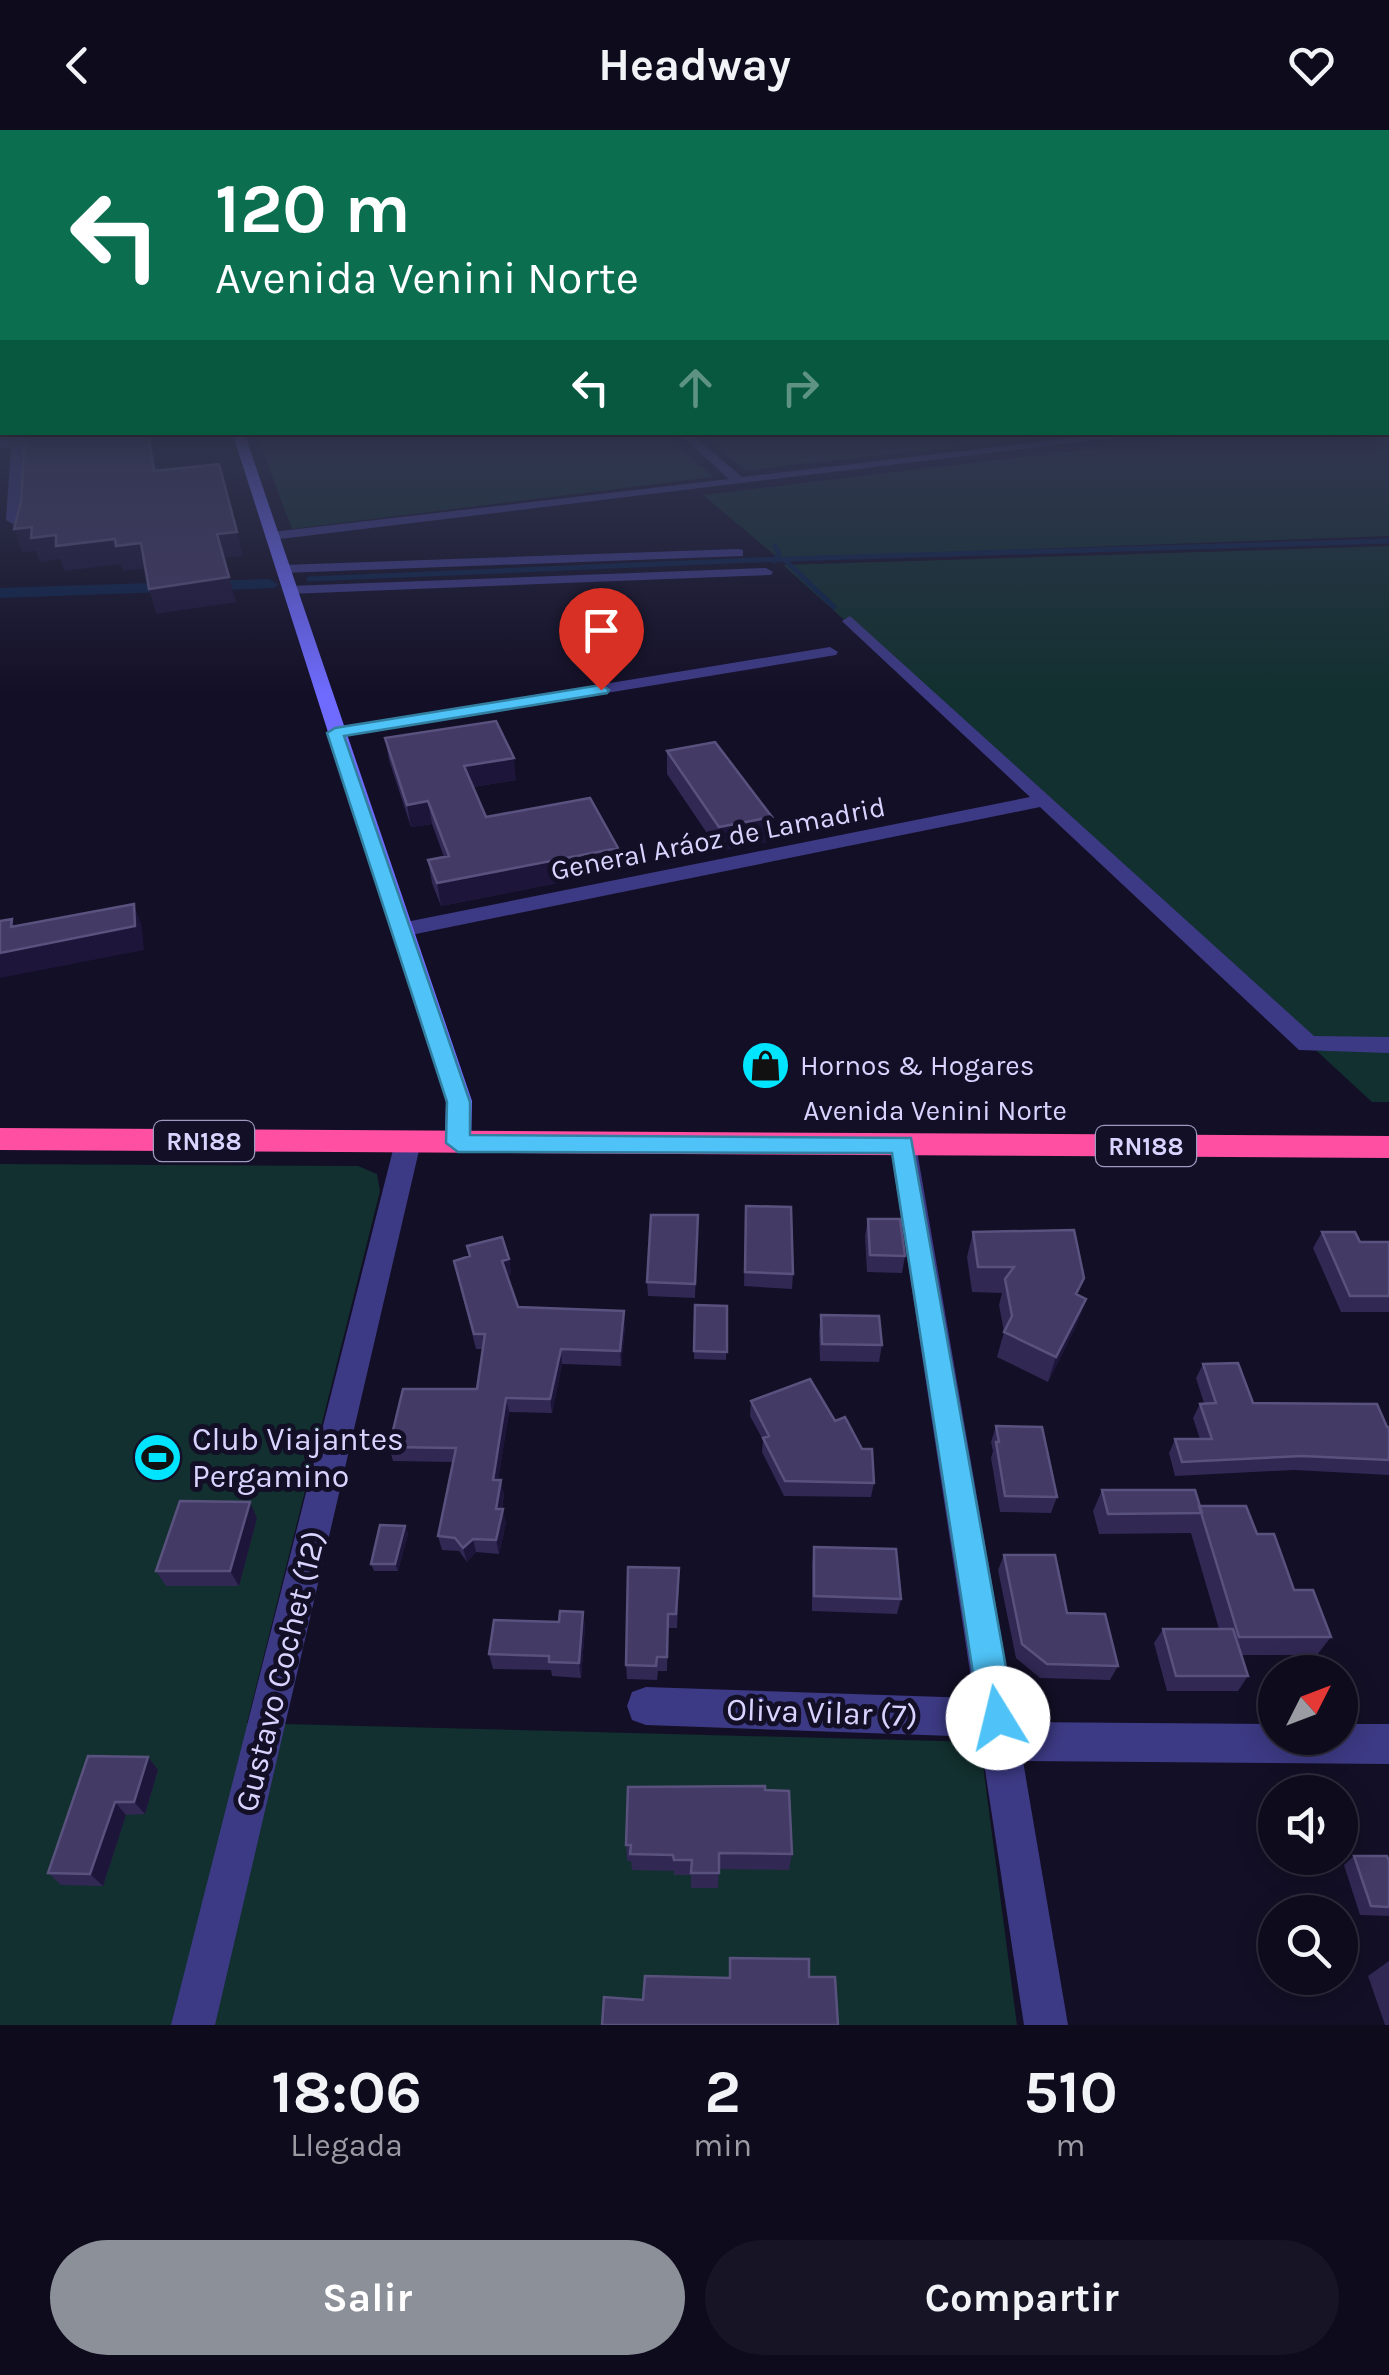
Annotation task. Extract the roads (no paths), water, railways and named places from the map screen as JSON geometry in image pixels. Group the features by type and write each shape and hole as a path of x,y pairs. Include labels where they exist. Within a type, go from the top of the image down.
{"highway":[{"name":"Avenida Venini Norte","path":"0,1139 1389,1147"}],"main road":[{"path":"266,517 459,1102 458,1143"}],"street":[{"path":"272,536 429,517"},
{"path":"286,580 738,554"},
{"path":"286,580 766,572"},
{"path":"850,621 1308,1044 1389,1045"},
{"path":"335,733 830,652"},
{"name":"General Aráoz de Lamadrid","path":"400,930 1045,800"},
{"name":"Gustavo Cochet (12)","path":"194,2025 408,1142"},
{"path":"903,1144 1046,2025"},
{"name":"Oliva Vilar (7)","path":"646,1706 1000,1729 1389,1744"}],"waterway":[{"path":"775,559 1389,541"},
{"path":"775,546 779,553 775,559"},
{"path":"309,579 775,559"},
{"path":"786,561 834,607"},
{"path":"0,593 269,584"}],"place":[{"name":"Hornos & Hogares","path":"765,1065"},
{"name":"Club Viajantes Pergamino","path":"157,1457"}]}
